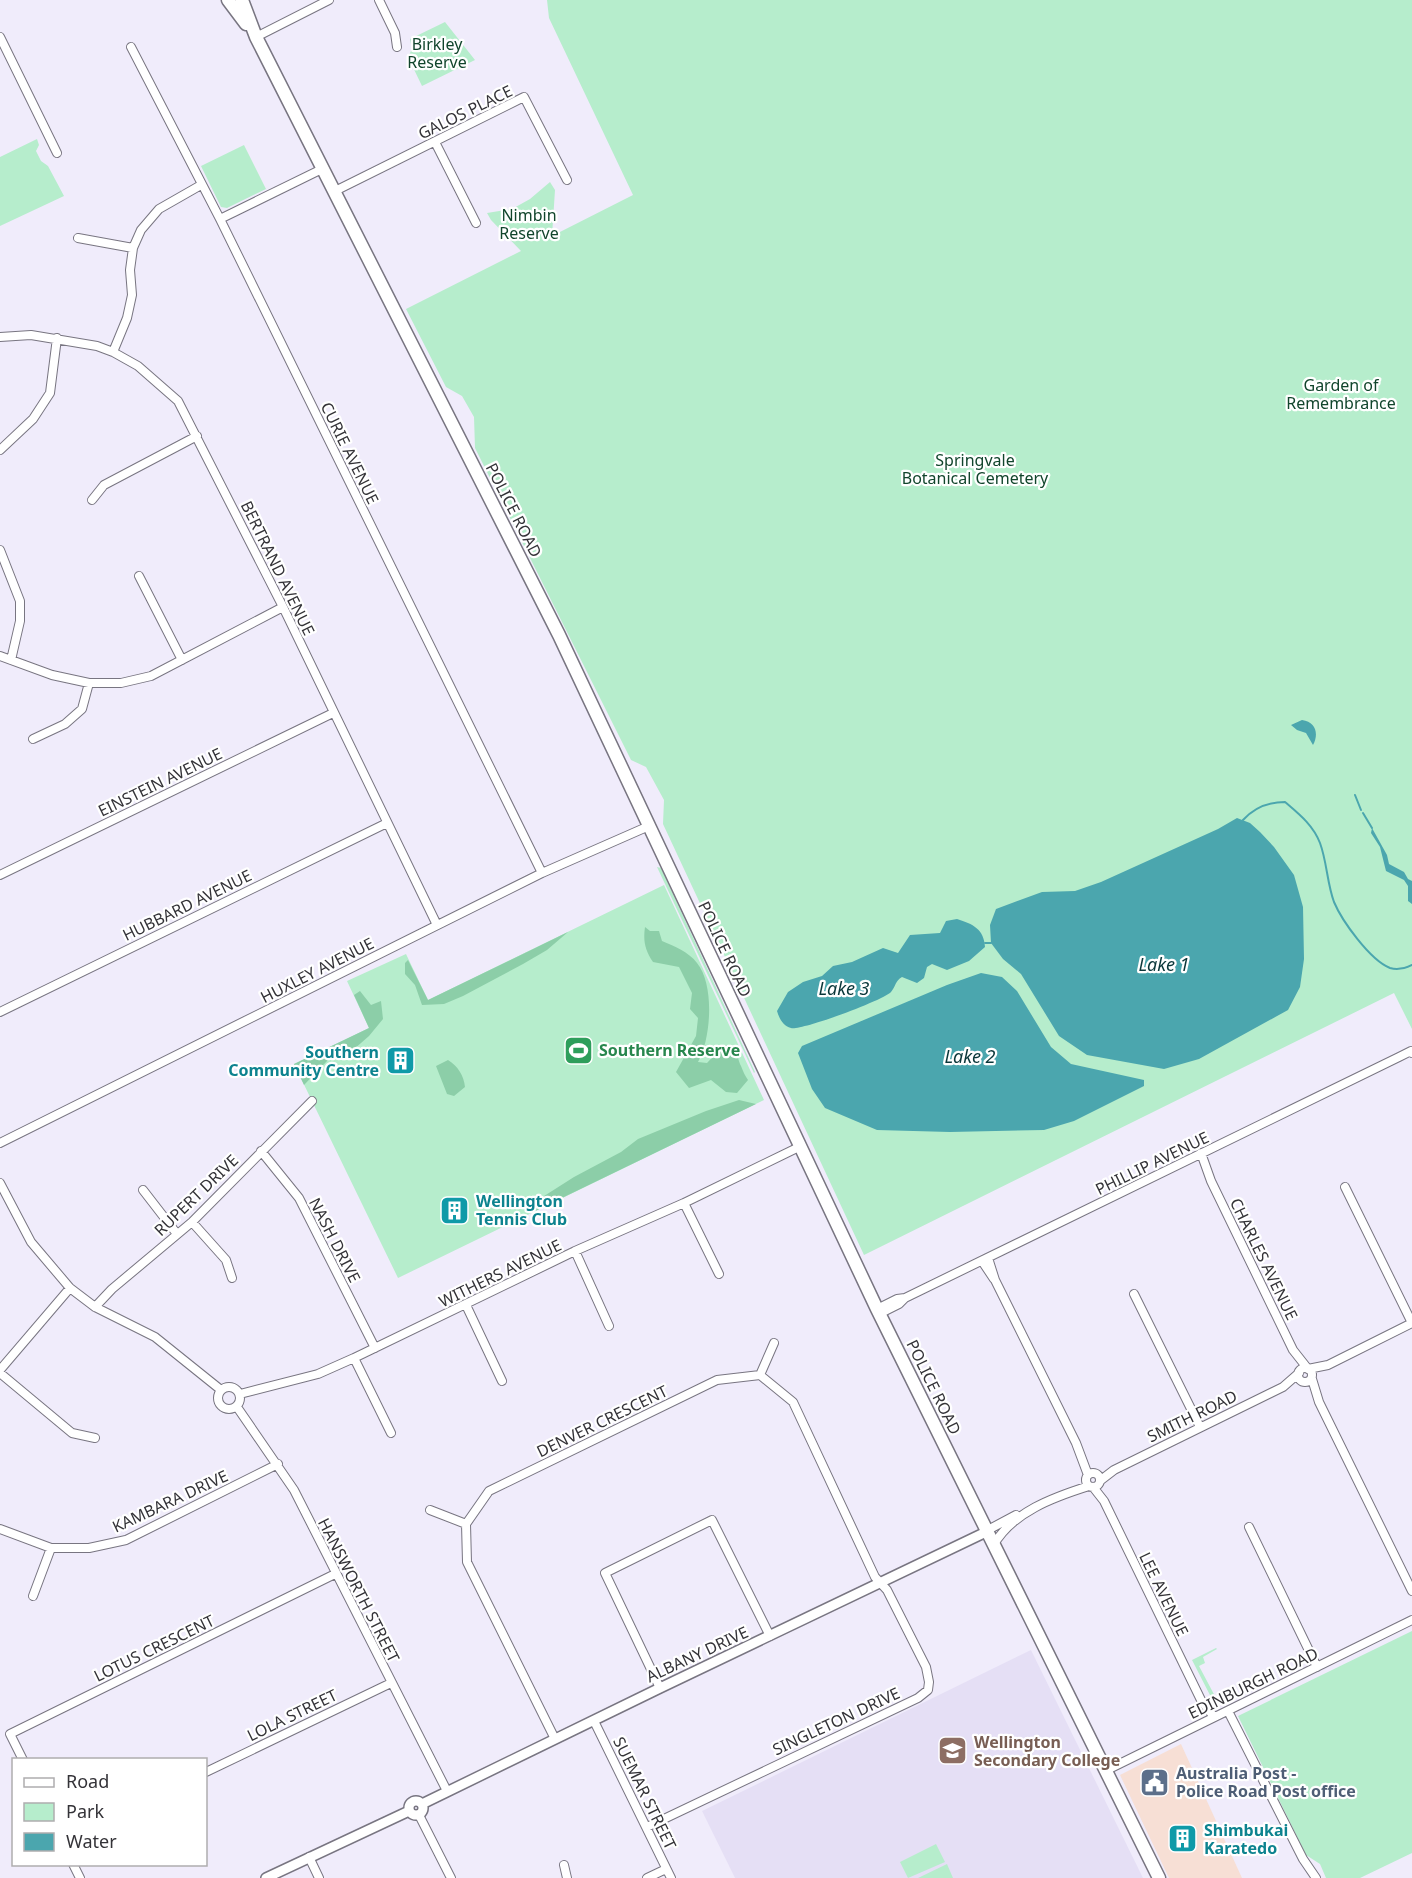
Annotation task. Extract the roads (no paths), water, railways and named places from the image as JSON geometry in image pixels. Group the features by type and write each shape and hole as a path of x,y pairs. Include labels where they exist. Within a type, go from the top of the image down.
{"main road":[{"name":"POLICE ROAD","path":"228,0 256,37"},
{"name":"POLICE ROAD","path":"242,0 256,37 559,635 878,1311 1159,1878"}],"street":[{"path":"256,37 329,0"},
{"path":"379,0 395,33 397,47"},
{"path":"0,37 57,153"},
{"name":"CURIE AVENUE","path":"131,46 220,219 542,873"},
{"name":"GALOS PLACE","path":"335,191 524,97 567,180"},
{"path":"435,142 476,223"},
{"path":"220,219 324,168"},
{"path":"113,352 128,318 132,295 130,270 133,248 141,230 159,209 201,185"},
{"path":"78,238 133,248"},
{"name":"BERTRAND AVENUE","path":"0,337 31,335 97,346 138,366 178,401 283,607 437,925"},
{"path":"0,450 33,419 50,393 57,338"},
{"path":"92,500 104,485 197,436"},
{"path":"0,550 20,601 20,621 11,660"},
{"path":"139,576 182,660"},
{"path":"0,656 52,675 89,683 122,683 151,676 283,607"},
{"path":"33,739 65,724 82,709 89,683"},
{"name":"EINSTEIN AVENUE","path":"0,875 333,713"},
{"name":"HUBBARD AVENUE","path":"0,1012 387,823"},
{"name":"HUXLEY AVENUE","path":"0,1143 542,873 649,826"},
{"name":"PHILLIP AVENUE","path":"878,1311 899,1304 905,1298 1412,1052"},
{"name":"RUPERT DRIVE","path":"95,1306 192,1222 312,1101"},
{"name":"WITHERS AVENUE","path":"240,1394 318,1374 800,1147"},
{"name":"NASH DRIVE","path":"261,1151 298,1198 375,1348"},
{"name":"CHARLES AVENUE","path":"1198,1155 1293,1350 1299,1373"},
{"path":"0,1183 32,1242 70,1288 95,1306 155,1337 221,1390"},
{"path":"1346,1187 1412,1323"},
{"path":"143,1190 177,1234"},
{"path":"684,1203 719,1274"},
{"path":"192,1222 226,1260 232,1278"},
{"path":"575,1251 609,1326"},
{"name":"LEE AVENUE","path":"985,1259 1210,1719"},
{"path":"70,1288 0,1372 72,1433 95,1438"},
{"path":"1134,1294 1200,1427"},
{"path":"466,1305 502,1381"},
{"name":"SMITH ROAD","path":"993,1546 1004,1529 1027,1512 1283,1387 1308,1381 1328,1365 1412,1323"},
{"path":"774,1343 760,1375 793,1402 879,1582"},
{"name":"CHARLES AVENUE","path":"1293,1350 1308,1369"},
{"path":"354,1358 391,1433"},
{"name":"SMITH ROAD","path":"1308,1369 1328,1365"},
{"path":"1308,1381 1299,1379 1299,1373 1304,1368 1311,1372 1308,1381 1412,1592"},
{"name":"SMITH ROAD","path":"1283,1387 1299,1373"},
{"name":"DENVER CRESCENT","path":"465,1524 489,1491 717,1380 760,1375"},
{"path":"232,1387 240,1394 237,1407 229,1409 221,1406 218,1398 221,1390 232,1387"},
{"name":"HANSWORTH STREET","path":"237,1407 294,1490 447,1791"},
{"name":"KAMBARA DRIVE","path":"0,1529 51,1548 89,1548 126,1540 278,1464"},
{"path":"430,1510 465,1524 467,1562 555,1739"},
{"name":"SMITH ROAD","path":"986,1531 1027,1512"},
{"path":"660,1688 604,1573 712,1520 770,1636"},
{"path":"1249,1527 1317,1667"},
{"name":"ALBANY DRIVE","path":"422,1804 986,1531"},
{"path":"33,1596 51,1548"},
{"name":"LOTUS CRESCENT","path":"21,1758 10,1734 335,1574"},
{"name":"SINGLETON DRIVE","path":"646,1827 918,1698 928,1690 926,1667 887,1590 879,1582"},
{"name":"EDINBURGH ROAD","path":"1106,1771 1412,1620"},
{"name":"LOLA STREET","path":"207,1772 391,1683"},
{"path":"1228,1711 1303,1859 1316,1878"},
{"name":"SUEMAR STREET","path":"594,1720 671,1878"},
{"path":"409,1810 410,1803 418,1801 422,1804 423,1809 418,1815"},
{"path":"409,1810 412,1814 418,1815"},
{"path":"266,1878 409,1810"},
{"path":"418,1815 451,1878"},
{"path":"309,1857 319,1878"},
{"path":"564,1864 567,1878"},
{"path":"647,1878 666,1869"}],"water":[{"path":"1302,720 1310,723 1315,729 1316,737 1313,745 1306,733 1291,725"},
{"name":"Lake 1","path":"1237,818 1250,823 1274,847 1294,875 1303,907 1304,959 1300,987 1288,1010 1199,1059 1164,1069 1087,1055 1059,1036 1021,974 1003,959 991,943 990,925 996,909 1042,892 1075,891 1101,882 1218,829"},
{"path":"1372,828 1387,855 1389,864 1404,872 1412,881 1412,904 1408,901 1408,886 1404,880 1386,871 1380,847 1371,833"},
{"name":"Lake 3","path":"957,919 977,928 984,941 985,947 969,961 947,970 932,964 927,967 924,978 917,983 902,977 891,992 885,996 859,1008 810,1025 791,1028 780,1019 777,1011 788,992 803,982 822,976 833,966 852,962 883,948 898,953 910,935 940,933 946,921"},
{"name":"Lake 2","path":"981,973 1002,977 1017,991 1051,1047 1071,1064 1144,1080 1144,1086 1074,1121 1044,1130 950,1132 877,1130 825,1108 812,1089 798,1053 802,1046"}],"waterway":[{"path":"1355,795 1361,810"},
{"path":"1243,820 1252,812 1267,805 1285,802 1290,806 1314,831 1322,850 1334,902 1358,939 1374,957 1390,968 1396,969 1412,965"},
{"path":"1363,813 1372,828"},
{"path":"985,943 991,943"}],"place":[{"name":"Southern Reserve","path":"578,1050"},
{"name":"Southern Community Centre","path":"400,1061"},
{"name":"Wellington Tennis Club","path":"455,1210"},
{"name":"Wellington Secondary College","path":"953,1751"},
{"name":"Australia Post - Police Road Post office","path":"1155,1782"},
{"name":"Shimbukai Karatedo","path":"1183,1839"}],"park label":[{"name":"Birkley Reserve","path":"437,53"},
{"name":"Nimbin Reserve","path":"529,224"},
{"name":"Garden of Remembrance","path":"1341,394"},
{"name":"Springvale Botanical Cemetery","path":"975,469"}]}
